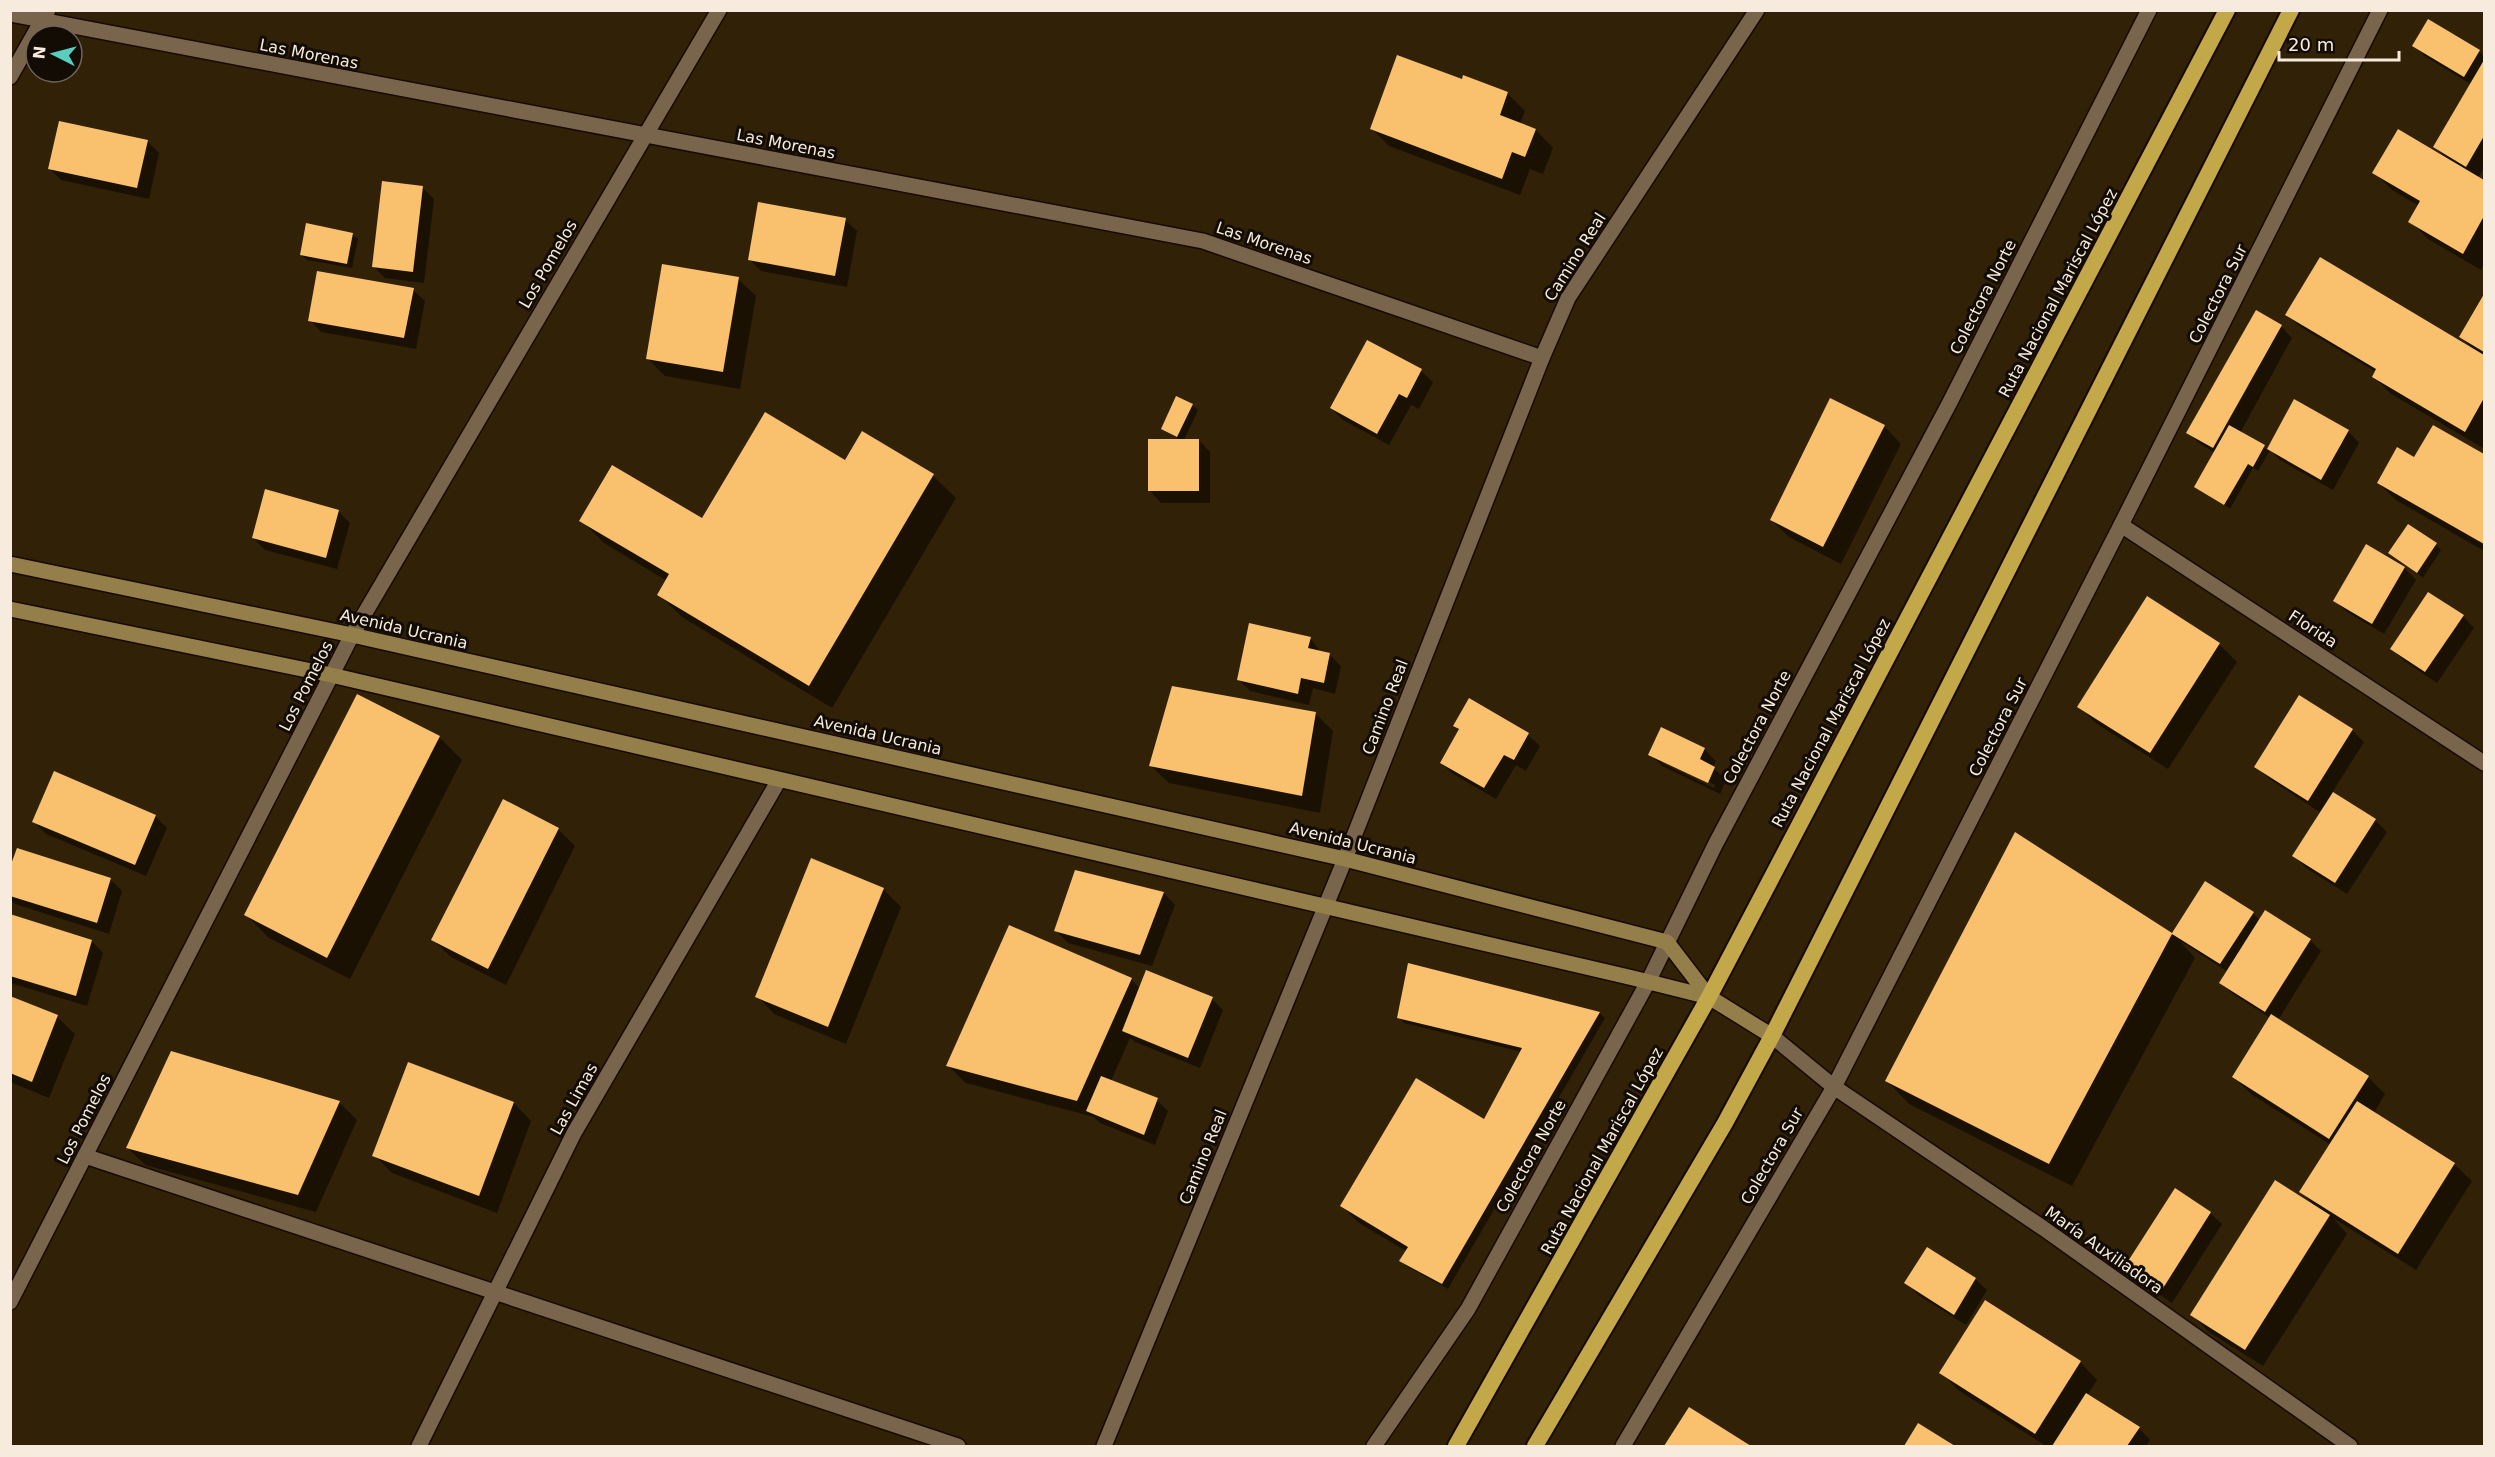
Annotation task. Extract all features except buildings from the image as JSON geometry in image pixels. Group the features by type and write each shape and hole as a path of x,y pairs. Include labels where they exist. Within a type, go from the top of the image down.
{"highway":[{"name":"Ruta Nacional Mariscal López","path":"1456,1446 1709,997 2227,10"},
{"path":"1535,1446 1725,1123 1772,1036 2291,10"}],"main road":[{"name":"Avenida Ucrania","path":"10,564 352,635 1345,859 1668,942"},
{"path":"10,609 331,675 1648,982 1709,997 1772,1036"},
{"path":"1668,942 1709,997"}],"street":[{"name":"Los Pomelos","path":"10,1302 352,635 719,10"},
{"name":"Camino Real","path":"1104,1446 1345,859 1542,358 1568,298 1757,10"},
{"name":"Colectora Norte","path":"1374,1446 1467,1309 1648,982 1794,693 1948,404 2149,10"},
{"name":"Colectora Sur","path":"1623,1446 1834,1087 2121,525 2380,10"},
{"name":"Las Morenas","path":"10,14 45,16 644,136 1203,241 1542,358"},
{"path":"10,77 45,16"},
{"name":"Florida","path":"2121,525 2484,763"},
{"name":"Las Limas","path":"419,1446 574,1133 779,780"},
{"path":"1772,1036 1834,1087"},
{"name":"María Auxiliadora","path":"1834,1087 2043,1228 2350,1446"},
{"path":"85,1156 958,1446"}]}
